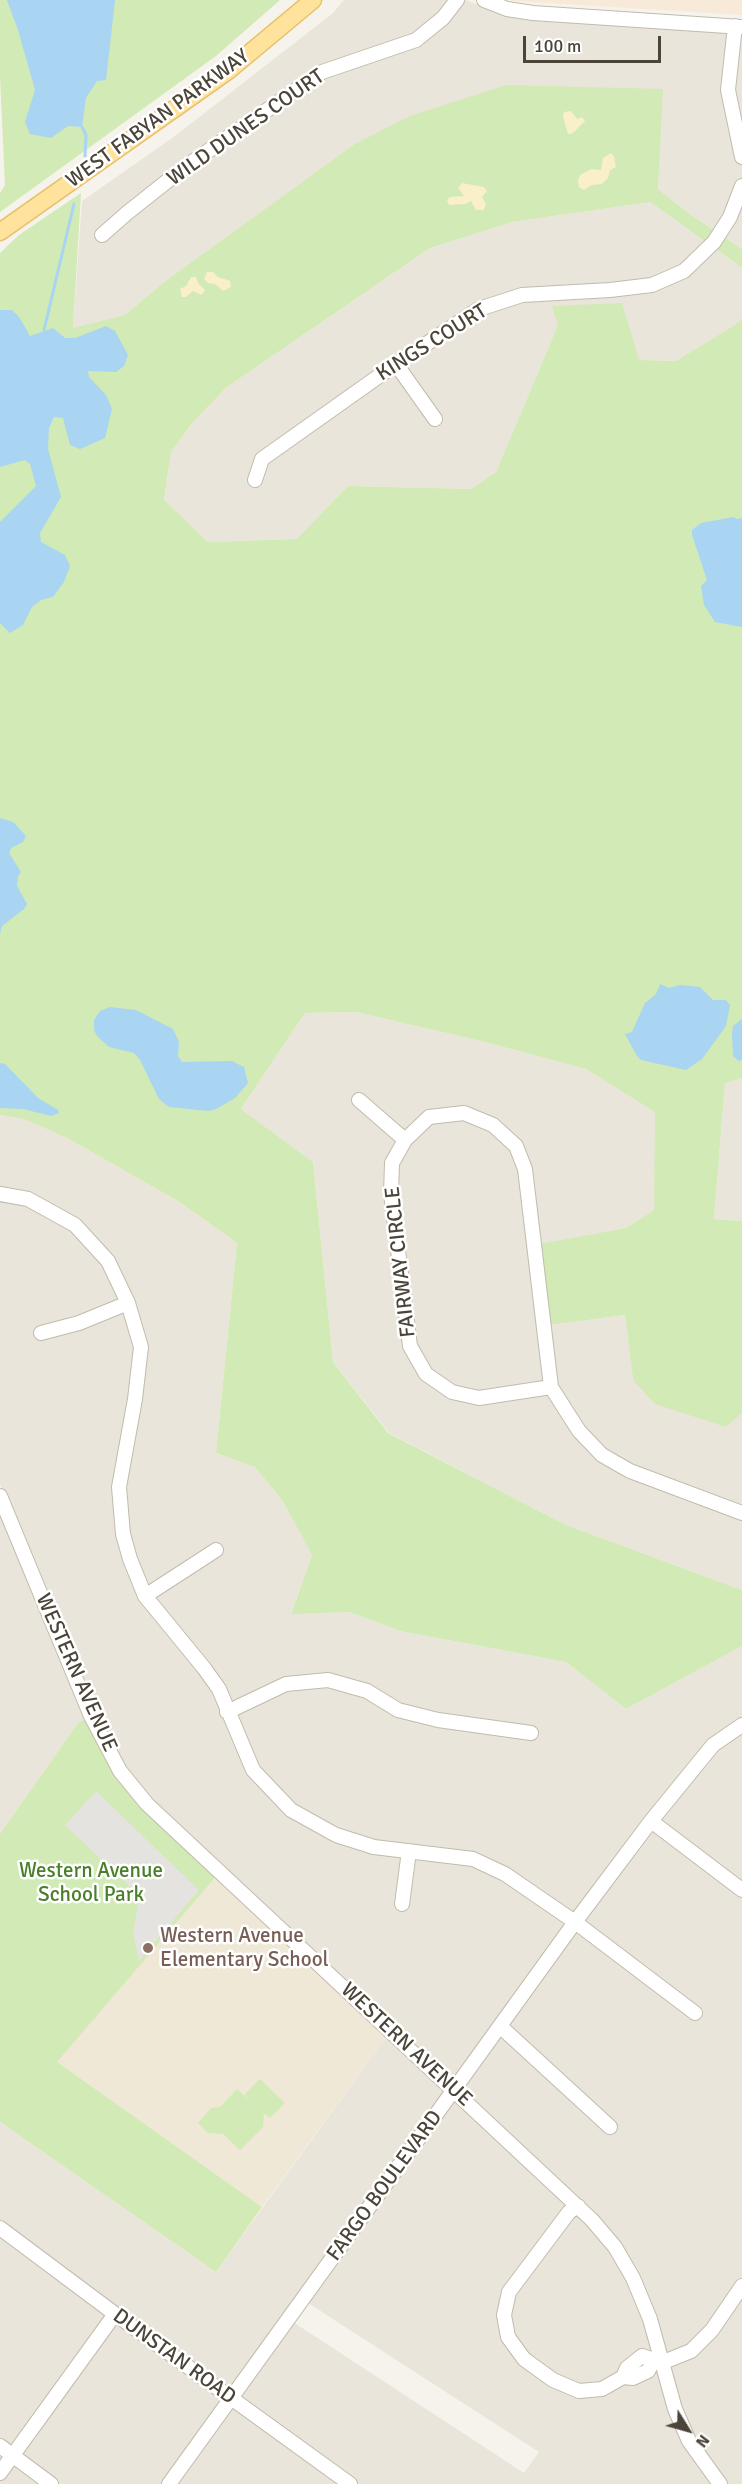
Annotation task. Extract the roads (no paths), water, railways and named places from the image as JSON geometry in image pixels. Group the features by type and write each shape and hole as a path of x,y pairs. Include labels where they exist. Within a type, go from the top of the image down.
{"main road":[{"name":"WEST FABYAN PARKWAY","path":"0,232 228,71 313,0"}],"street":[{"name":"WILD DUNES COURT","path":"102,235 185,167 322,72 416,40 443,18 457,0"},
{"path":"484,0 507,9 533,13 739,27 728,90 742,158"},
{"name":"KINGS COURT","path":"255,480 262,459 396,364 479,309 522,295 652,285 684,271 714,242 730,217 742,186"},
{"path":"396,364 435,419"},
{"path":"359,1100 405,1140"},
{"name":"FAIRWAY CIRCLE","path":"551,1387 479,1398 453,1392 426,1374 410,1346 391,1194 392,1163 405,1140 429,1117 464,1113 494,1125 516,1146 525,1169 551,1387 579,1431 602,1455 630,1471 742,1513"},
{"path":"0,1194 28,1199 75,1225 108,1261 128,1303 141,1347 135,1399 119,1487 123,1534 145,1596 219,1689 253,1770 291,1810 336,1835 374,1847 473,1859 505,1874 575,1922 694,2013"},
{"path":"41,1333 79,1323 128,1303"},
{"name":"WESTERN AVENUE","path":"0,1496 91,1716 120,1771 147,1804 578,2206 615,2247 633,2278 650,2319 675,2409 689,2440 720,2484"},
{"path":"145,1596 216,1550"},
{"path":"227,1712 286,1684 328,1680 367,1691 398,1710 438,1720 531,1733"},
{"name":"FARGO BOULEVARD","path":"169,2484 575,1922 651,1821 713,1745 742,1725"},
{"path":"651,1821 742,1890"},
{"path":"402,1904 409,1851"},
{"path":"501,2027 610,2127"},
{"path":"578,2206 569,2212 509,2292 504,2315 508,2337 524,2359 553,2380 579,2391 602,2389 623,2377"},
{"name":"DUNSTAN ROAD","path":"1,2230 350,2484"},
{"path":"661,2363 691,2351 711,2330 742,2286"},
{"path":"0,2473 115,2314"},
{"path":"0,2446 51,2484"}],"water":[{"path":"7,0 115,0 106,80 97,81 86,98 82,127 68,126 51,138 30,134 25,122 35,90"},
{"path":"0,310 12,310 30,336 53,328 65,338 75,338 106,326 115,331 128,355 124,366 116,372 88,371 89,377 106,395 112,409 105,438 80,449 70,445 63,418 54,417 49,428 48,449 61,497 40,533 41,542 65,555 70,566 64,582 53,597 41,600 32,607 23,625 10,633 0,623 0,522 36,486 30,464 25,460 0,467"},
{"path":"734,517 742,518 742,627 715,622 704,605 701,586 707,580 692,535 692,530 701,523"},
{"path":"0,818 13,822 26,836 23,842 11,848 9,853 21,872 17,886 27,904 2,926 0,934"},
{"path":"660,984 669,988 680,985 700,987 713,1000 726,1000 730,1005 726,1026 702,1059 686,1070 641,1060 625,1034 632,1032 645,1003 656,994"},
{"path":"110,1007 136,1010 173,1029 179,1042 178,1056 182,1062 232,1061 244,1067 248,1083 235,1098 216,1109 208,1111 169,1107 159,1099 140,1060 134,1053 109,1047 97,1036 94,1030 94,1020 100,1011"},
{"path":"742,1019 742,1060 739,1061 733,1056 732,1034 733,1026"},
{"path":"0,1063 5,1064 38,1098 58,1110 59,1113 51,1116 23,1109 0,1108"}],"waterway":[{"path":"82,127 86,135 85,156"},
{"path":"44,330 74,204"}],"place":[{"name":"Western Avenue Elementary School","path":"148,1948"}],"park label":[{"name":"Western Avenue School Park","path":"91,1883"}]}
